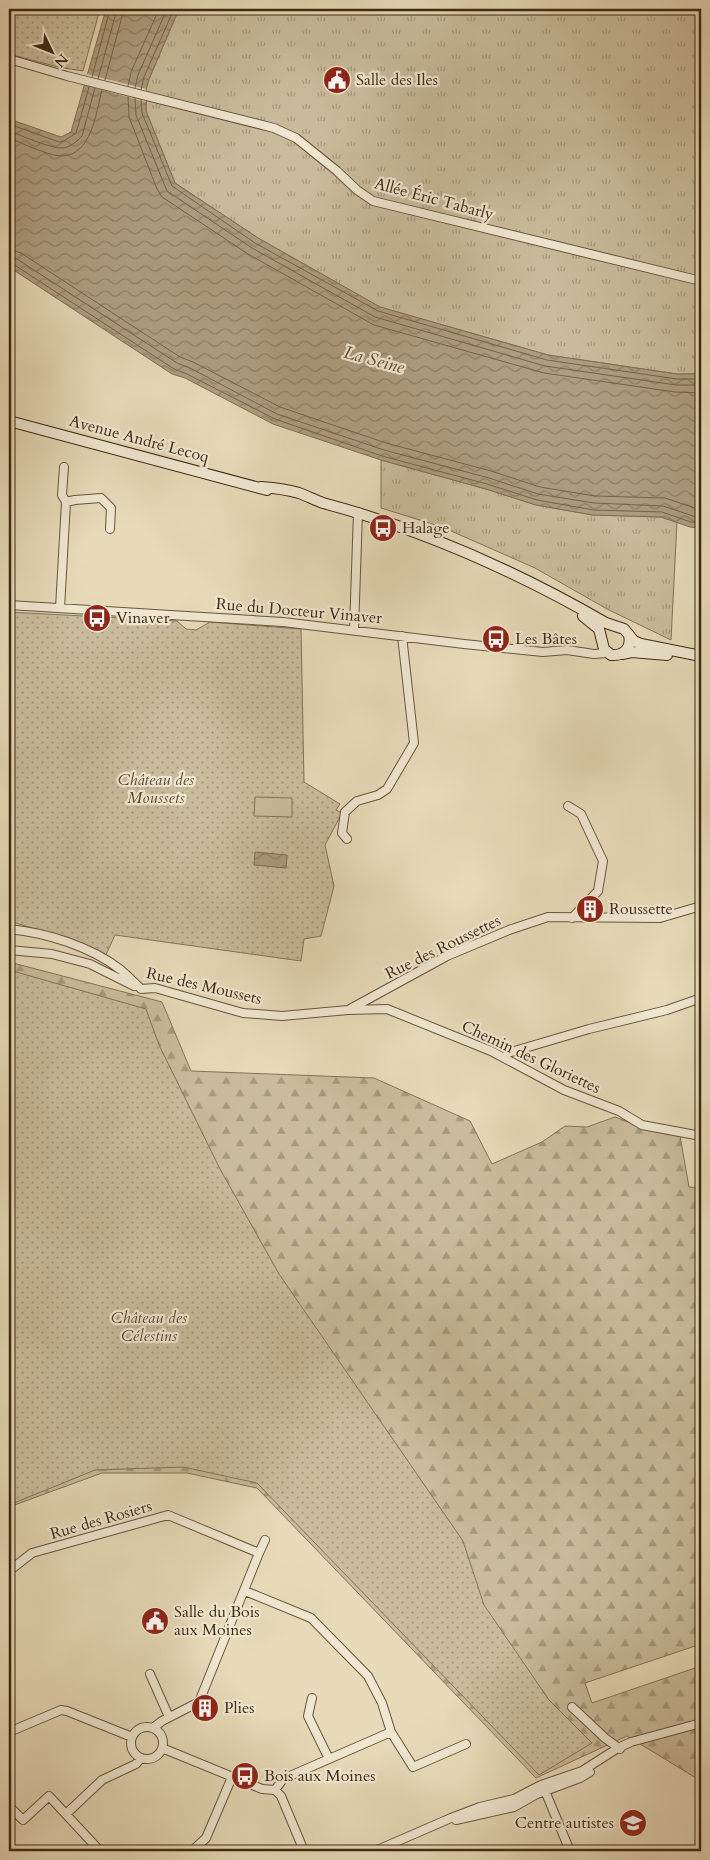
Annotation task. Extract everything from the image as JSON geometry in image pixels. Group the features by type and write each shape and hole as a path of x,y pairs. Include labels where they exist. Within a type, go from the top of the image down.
{"main road":[{"name":"Avenue André Lecoq","path":"9,421 261,487 295,499 317,501 358,512 421,532 461,549 551,593"},
{"path":"551,593 616,627 624,629 634,640 641,644 701,656"},
{"path":"551,593 596,626 600,632 604,649 614,656 632,652 669,656 701,656"},
{"path":"602,641 606,631 616,627"},
{"path":"621,654 629,646 629,635"}],"street":[{"name":"Allée Éric Tabarly","path":"9,59 67,76 274,128 296,138 357,190 373,200 701,280"},
{"path":"60,608 66,502 62,495 64,467"},
{"path":"66,502 102,498 111,508 110,529"},
{"path":"354,630 358,512"},
{"name":"Rue du Docteur Vinaver","path":"9,605 283,622 543,652 567,650 586,653 608,653"},
{"path":"347,839 342,833 345,812 356,801 378,795 387,789 414,743 402,636"},
{"path":"586,653 599,648 602,641"},
{"path":"568,806 581,814 603,861 598,891 572,918"},
{"name":"Rue des Roussettes","path":"348,1010 448,956 509,930 548,917 660,918 701,906"},
{"name":"Rue des Moussets","path":"9,929 28,931 76,946 103,958 141,989 155,988 243,1013 282,1016 348,1010"},
{"path":"9,950 52,954 90,964 141,989"},
{"path":"505,1058 508,1053 589,1029 667,1010 701,998"},
{"name":"Chemin des Gloriettes","path":"348,1010 387,1008 505,1058 564,1090 619,1111 642,1125 701,1136"},
{"name":"Rue des Rosiers","path":"9,1571 32,1553 168,1515 259,1553"},
{"path":"153,1728 169,1717 199,1702 265,1540"},
{"path":"244,1591 312,1618 368,1676 382,1704 391,1732 413,1767 466,1744"},
{"path":"150,1674 169,1717"},
{"path":"312,1698 308,1716 329,1759"},
{"path":"572,1707 619,1749"},
{"path":"9,1732 60,1710 67,1711 132,1737"},
{"path":"375,1851 435,1826 514,1807 543,1788 562,1782 619,1749 654,1735 701,1723"},
{"path":"153,1728 160,1734 162,1748 156,1756 146,1759 141,1758 132,1747 132,1737 139,1729 153,1728"},
{"path":"275,1790 283,1780 391,1732"},
{"path":"162,1748 262,1789 275,1790 281,1796 304,1851"},
{"path":"66,1814 102,1780 136,1764 141,1758"},
{"path":"192,1851 206,1838 232,1777"},
{"path":"543,1788 570,1851"},
{"path":"9,1806 23,1820 49,1796 100,1851"}],"green space":[{"path":"9,9 100,9 83,71 58,67 9,54"},
{"path":"179,9 701,9 701,374 677,374 548,355 380,307 258,238 175,183 146,111 146,89"},
{"path":"381,460 536,505 593,515 661,517 677,522 671,640 607,609 535,568 442,527 381,508"},
{"name":"Château des Moussets","path":"9,612 177,621 186,629 196,630 210,622 301,629 304,782 340,804 336,810 342,813 325,845 334,886 321,936 304,939 301,961 115,935 105,957 65,938 9,921"},
{"path":"255,797 292,798 292,817 254,816"},
{"path":"9,962 162,1002 191,1071 374,1078 470,1121 492,1164 542,1142 565,1126 587,1127 615,1117 644,1128 680,1136 689,1187 701,1188 701,1644 585,1683 592,1703 701,1666 701,1781 627,1736 536,1778 257,1488 187,1473 102,1473 9,1507"},
{"name":"Château des Célestins","path":"9,970 146,1009 159,1045 220,1169 279,1274 463,1541 484,1605 549,1700 592,1743 539,1775 257,1483 183,1467 95,1470 9,1505"}],"water":[{"name":"La Seine","path":"106,9 179,9 149,79 146,89 146,111 175,183 258,238 380,307 548,355 677,374 701,374 701,528 690,527 661,517 593,515 536,505 381,460 273,424 185,378 172,374 9,267 9,119 61,137 71,132"},
{"path":"255,852 287,855 286,868 254,865"}],"pier":[{"path":"87,74 146,89 146,102 84,85"}],"place":[{"name":"Salle des Iles","path":"337,80"},
{"name":"Halage","path":"383,528"},
{"name":"Vinaver","path":"97,618"},
{"name":"Les Bâtes","path":"496,639"},
{"name":"Roussette","path":"590,909"},
{"name":"Salle du Bois aux Moines","path":"155,1621"},
{"name":"Plies","path":"205,1708"},
{"name":"Bois aux Moines","path":"245,1776"},
{"name":"Centre autistes","path":"633,1823"}]}
